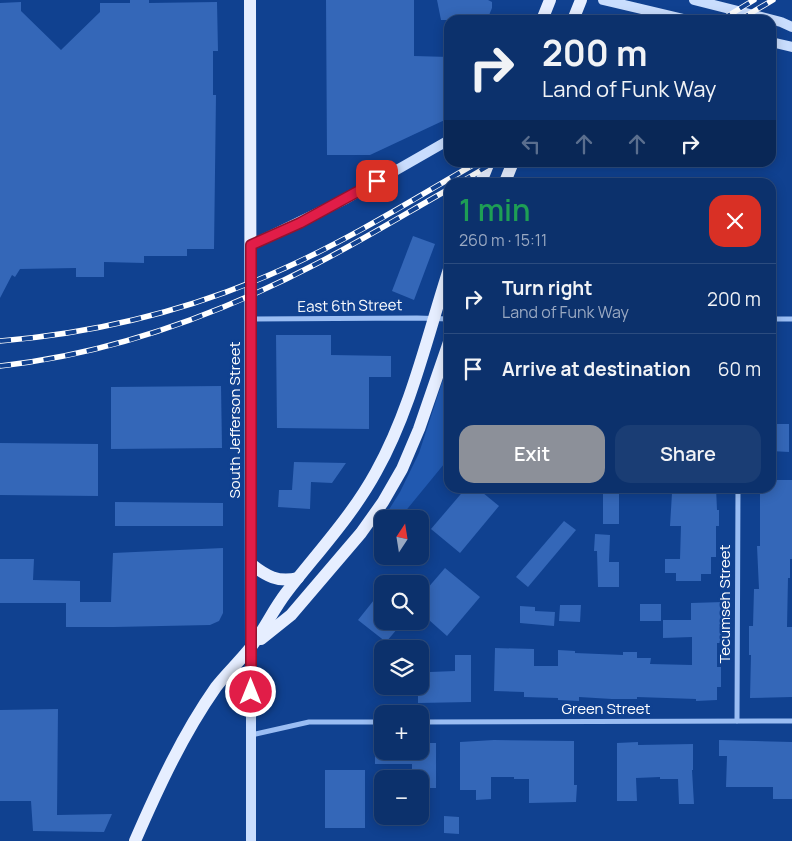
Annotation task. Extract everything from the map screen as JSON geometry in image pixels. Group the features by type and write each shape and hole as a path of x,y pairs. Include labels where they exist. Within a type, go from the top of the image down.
{"main road":[{"name":"South Jefferson Street","path":"250,0 251,646"},
{"path":"544,15 550,0"},
{"path":"576,15 581,0"},
{"path":"135,841 169,766 193,724 218,686 251,646 286,594 341,526 376,472 395,434 407,401 444,284"},
{"path":"251,646 291,615 361,533 378,508 408,456 444,357"},
{"path":"251,564 272,578 282,580 298,578"}],"street":[{"path":"603,0 667,15"},
{"path":"695,0 754,15"},
{"path":"776,21 792,27"},
{"path":"776,43 792,47"},
{"path":"251,245 300,223 346,199 444,143"},
{"name":"East 6th Street","path":"251,319 444,319"},
{"path":"776,319 792,319"},
{"name":"Tecumseh Street","path":"737,721 738,493"},
{"name":"South Jefferson Street","path":"251,646 251,841"},
{"name":"Green Street","path":"429,722 792,721"},
{"path":"250,735 309,722 374,722"}],"shaded area":[{"path":"444,376 444,464 406,510 389,510 400,492 419,453"}],"building":[{"path":"130,0 149,0 149,3 217,2 218,51 213,51 213,95 216,95 214,249 187,249 187,256 144,256 144,263 104,262 104,277 76,277 76,268 20,269 15,277 12,275 0,298 0,3 21,2 21,11 61,50 100,12 100,3 130,3"},
{"path":"326,0 414,0 414,56 444,57 444,120 370,155 327,155"},
{"path":"437,0 488,0 492,2 489,15 444,15 444,20 441,20"},
{"path":"413,236 435,244 414,300 392,291"},
{"path":"276,335 331,335 331,355 391,356 391,377 369,377 369,429 277,428"},
{"path":"221,386 222,448 111,449 111,387"},
{"path":"776,424 789,424 789,452 776,451"},
{"path":"0,443 98,444 98,496 0,495"},
{"path":"294,462 346,463 332,483 311,482 310,509 278,507 279,490 292,490"},
{"path":"776,480 792,480 792,559 790,559 790,578 788,578 787,627 792,627 792,697 750,698 751,655 749,655 749,626 753,626 754,589 759,589 757,546 760,546 760,493 776,493"},
{"path":"462,493 483,493 499,506 460,553 431,529"},
{"path":"603,493 619,493 619,524 603,524"},
{"path":"672,493 716,493 719,526 716,526 716,557 711,557 711,574 701,574 701,581 676,581 676,573 665,573 665,559 680,559 681,526 670,526"},
{"path":"115,502 223,503 223,526 115,526"},
{"path":"564,521 576,530 528,587 516,577"},
{"path":"595,534 610,535 609,562 619,562 619,587 598,587 597,551 594,551"},
{"path":"223,548 223,613 219,621 210,625 66,627 66,603 0,603 0,559 34,559 33,580 80,581 80,602 111,602 113,553"},
{"path":"445,568 480,597 447,636 429,620 429,587"},
{"path":"374,600 374,630 396,630 388,640 383,640 358,620"},
{"path":"723,602 724,643 717,643 717,667 721,667 721,687 717,687 717,700 579,697 579,701 524,697 524,692 494,691 495,648 534,649 534,666 558,666 558,650 575,651 575,653 623,655 623,652 637,652 637,658 651,658 650,664 692,665 692,637 663,638 663,620 691,620 691,603"},
{"path":"640,604 661,604 661,621 640,621"},
{"path":"560,605 581,605 580,622 559,621"},
{"path":"520,606 535,607 535,611 555,612 554,626 520,623"},
{"path":"455,655 471,655 471,702 418,703 418,695 429,695 430,672 455,671"},
{"path":"58,709 57,815 112,814 104,832 33,831 31,801 0,801 0,710"},
{"path":"494,740 574,741 574,785 577,785 576,802 529,803 529,779 514,779 514,777 491,777 491,799 476,800 476,790 460,790 460,742"},
{"path":"719,740 792,742 792,799 773,799 773,787 726,787 727,756 719,756"},
{"path":"638,742 638,745 693,744 694,804 679,804 678,779 660,779 660,777 636,778 637,801 617,801 617,743"},
{"path":"429,743 436,743 436,788 429,788 429,770 412,770 412,764 375,764 375,760 429,760"},
{"path":"325,770 365,770 365,828 325,828"},
{"path":"444,816 459,817 459,834 444,833"}],"railway":[{"path":"729,15 754,0"},
{"path":"748,15 773,0"},
{"path":"451,178 470,167"},
{"path":"468,178 486,167"},
{"path":"0,341 73,332 110,325 146,317 216,296 251,283 310,256 383,218 444,182"},
{"path":"0,366 82,352 122,342 202,316 279,283 366,237 444,192"}],"route":[{"path":"251,692 251,245 300,223 377,181"}]}
